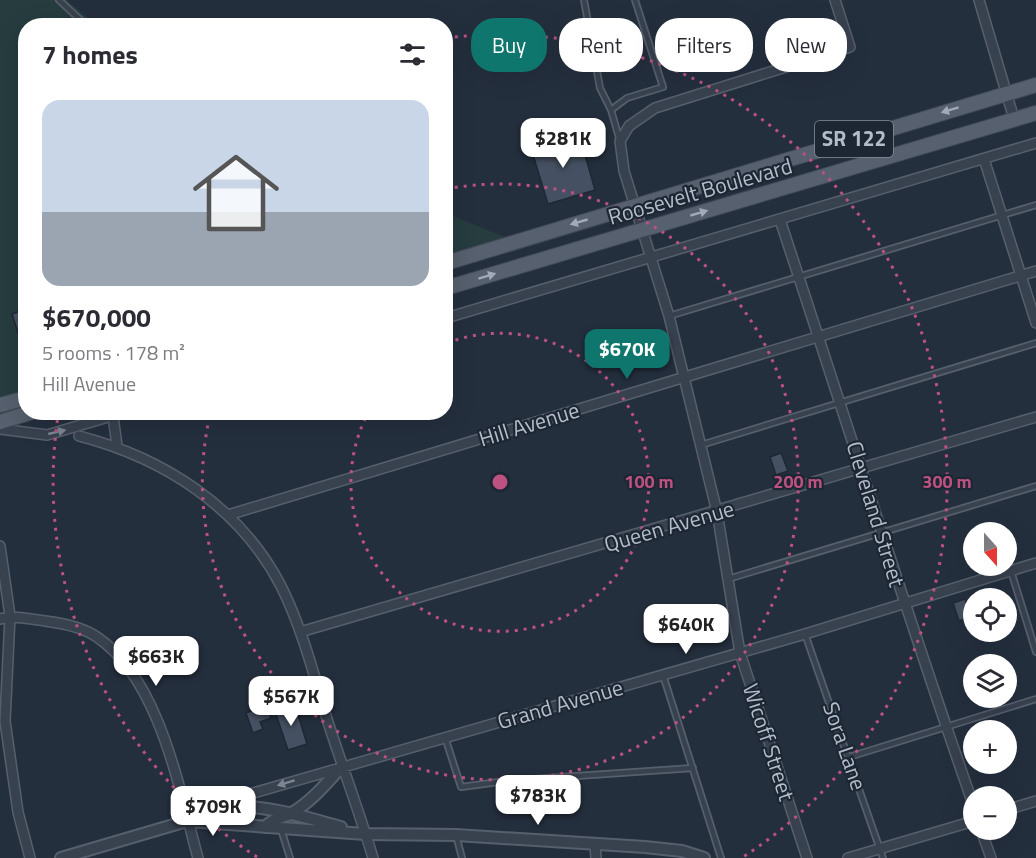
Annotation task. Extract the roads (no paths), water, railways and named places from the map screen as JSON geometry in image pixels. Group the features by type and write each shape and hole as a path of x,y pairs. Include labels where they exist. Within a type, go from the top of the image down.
{"main road":[{"name":"Roosevelt Boulevard","path":"453,261 1036,85"},
{"name":"Roosevelt Boulevard","path":"453,286 1036,113"},
{"path":"0,405 18,400"},
{"path":"0,422 18,416"}],"street":[{"path":"620,141 629,126 655,108 850,47 835,0"},
{"path":"979,0 1014,119"},
{"name":"Wicoff Street","path":"620,141 620,155 669,316 717,512 740,653 807,858"},
{"path":"453,316 1036,143"},
{"path":"984,159 1019,276 1036,323"},
{"name":"Cleveland Street","path":"780,220 862,468 880,534 966,786"},
{"name":"Hill Avenue","path":"228,515 1036,271"},
{"name":"Queen Avenue","path":"300,632 1036,417"},
{"path":"0,429 47,435 99,420"},
{"path":"114,420 117,446"},
{"path":"80,436 117,446 180,477 228,515 261,552 281,587 300,632 372,858"},
{"path":"0,546 5,618 6,721 18,812 30,858"},
{"name":"Grand Avenue","path":"1017,569 1036,564"},
{"name":"Grand Avenue","path":"225,809 243,796 342,766 740,653 994,576"},
{"path":"5,618 57,623 96,637 124,663 145,696 162,734 198,858"},
{"path":"265,827 272,820 290,813 323,788 342,766"},
{"path":"1017,807 1036,801"},
{"path":"62,858 187,821 200,812 225,809 251,807 290,813 365,834"},
{"path":"187,821 365,834 456,835 595,844 682,851 704,858"},
{"path":"848,858 963,824"},
{"path":"985,840 991,858"},
{"path":"595,844 597,858"}],"lane":[{"path":"58,0 78,18"},
{"path":"584,0 600,88 611,110 620,141"},
{"path":"611,110 627,98 663,87 635,0"},
{"path":"669,316 1036,205"},
{"path":"701,445 1036,344"},
{"path":"727,579 1036,486"},
{"path":"1013,576 1036,652"},
{"name":"Sora Lane","path":"805,634 883,858"},
{"path":"663,675 721,858"},
{"path":"849,757 1036,699"},
{"path":"445,737 461,787 506,780 693,768"},
{"path":"280,828 290,858"},
{"path":"456,835 462,858"}]}
